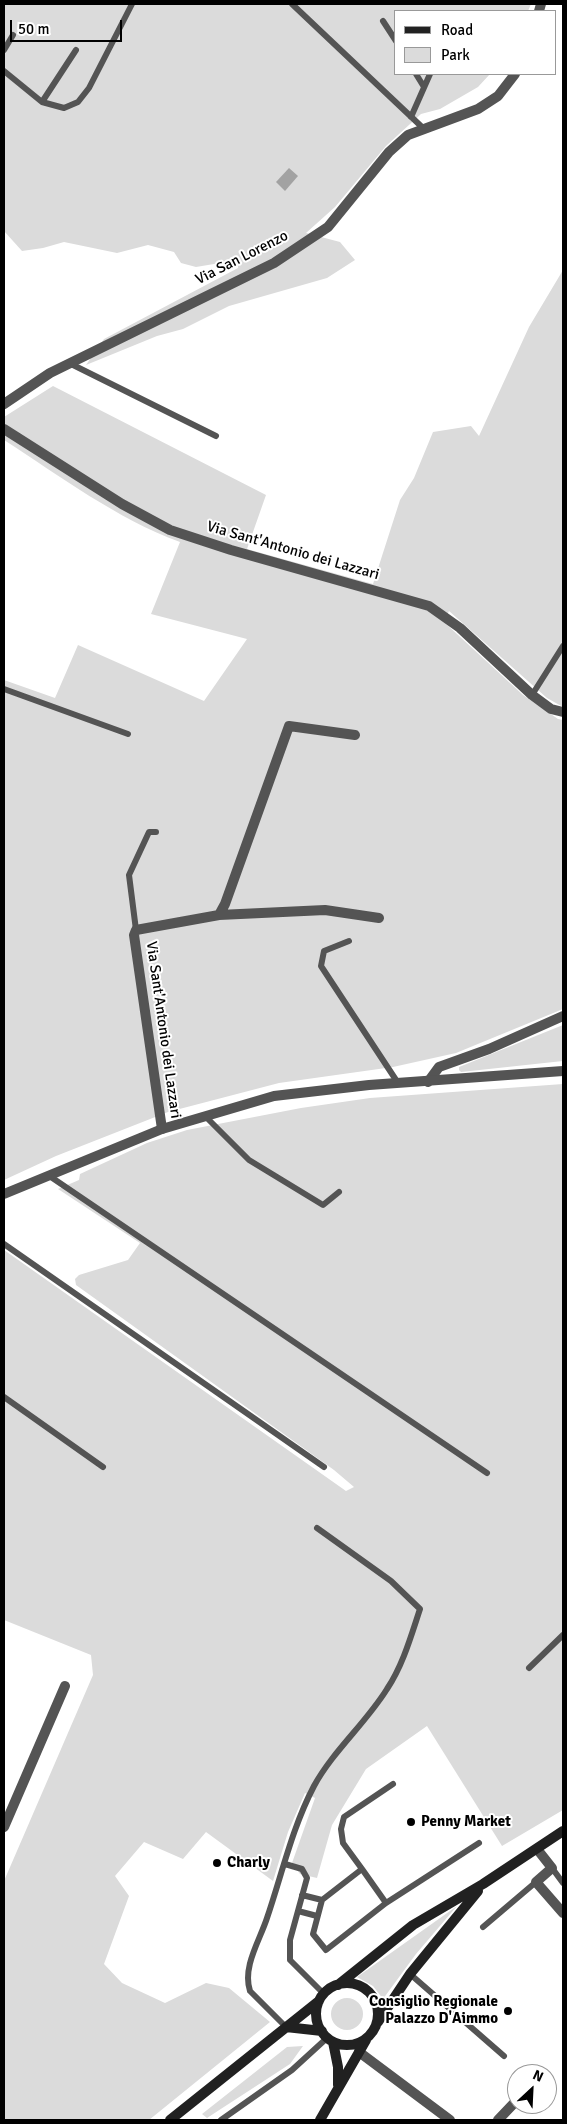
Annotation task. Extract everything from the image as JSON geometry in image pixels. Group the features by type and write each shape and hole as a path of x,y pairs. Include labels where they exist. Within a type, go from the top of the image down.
{"main road":[{"path":"170,2120 413,1925 483,1884 563,1831"},
{"path":"320,2120 366,2039 410,1974 483,1884"},
{"path":"338,1985 352,1984 365,1988 370,1993 374,1998 378,2011 377,2025"},
{"path":"322,1998 316,2017 327,2037 338,2067 338,2086"},
{"path":"286,2027 327,2037 344,2045 356,2044 366,2039"}],"street":[{"name":"Via San Lorenzo","path":"4,404 50,373 274,262 328,227 389,152 408,135 478,109 498,96 514,75"},
{"name":"Via Sant'Antonio dei Lazzari","path":"4,429 122,504 170,530 231,550 429,606 460,628 532,695 551,709 563,712"},
{"path":"219,915 226,904 289,726 355,735"},
{"name":"Via Sant'Antonio dei Lazzari","path":"162,1129 134,935 136,930 219,915 326,910 379,918"},
{"path":"428,1082 439,1067 489,1049 563,1016"},
{"name":"Via Sant'Antonio dei Lazzari","path":"4,1194 162,1129 274,1096 398,1083 563,1071"},
{"path":"4,1827 65,1686"},
{"path":"537,1849 552,1868 536,1882 563,1913"},
{"path":"359,2052 450,2120"},
{"path":"498,2120 507,2111"}],"lane":[{"path":"4,72 42,102 64,108 78,102 89,88 132,4"},
{"path":"292,4 423,128"},
{"path":"383,21 394,39"},
{"path":"4,50 13,35"},
{"path":"42,102 76,50"},
{"path":"417,75 424,87"},
{"path":"411,117 430,75"},
{"path":"69,364 216,436"},
{"path":"532,695 563,646"},
{"path":"4,689 128,734"},
{"path":"136,930 129,875 148,832 156,832"},
{"path":"349,941 324,951 321,966 398,1083"},
{"path":"205,1116 249,1160 323,1204 339,1192"},
{"path":"48,1175 487,1473"},
{"path":"4,1244 324,1467"},
{"path":"4,1397 103,1467"},
{"path":"286,2027 250,1990 248,1983 250,1965 285,1864 293,1834 315,1785 387,1689 408,1646 420,1609 390,1581 317,1528"},
{"path":"529,1668 563,1635"},
{"path":"386,1903 343,1842 341,1829 344,1818 393,1784"},
{"path":"362,1869 322,1900 313,1934 326,1950 386,1903 479,1843"},
{"path":"285,1864 302,1869 306,1873 290,1940 290,1960 322,1998"},
{"path":"552,1868 563,1883"},
{"path":"484,1927 536,1882"},
{"path":"302,1894 322,1900"},
{"path":"298,1911 318,1916"},
{"path":"410,1974 504,2056"},
{"path":"221,2120 292,2070 327,2037"}],"green space":[{"path":"4,4 531,4 528,10 394,10 394,75 489,75 478,87 440,109 421,114 386,146 335,207 306,233 340,242 355,260 327,278 229,306 183,329 157,336 86,365 104,339 238,268 238,260 196,267 181,263 174,252 148,245 117,253 64,242 22,251 4,231"},
{"path":"563,270 563,707 547,698 449,611 444,622 523,695 558,719 563,720 563,1009 456,1053 393,1067 279,1083 168,1112 56,1156 4,1180 4,680 55,698 78,645 204,701 247,639 151,614 180,542 111,509 4,440 4,417 53,386 266,495 247,549 373,584 400,500 414,478 433,432 471,426 479,436 529,327"},
{"path":"563,1025 563,1061 461,1072 459,1070 459,1067"},
{"path":"563,1084 563,1810 502,1846 427,1726 366,1769 332,1825 317,1878 300,1874 292,1863 315,1798 305,1793 288,1832 273,1881 206,1832 183,1859 144,1842 115,1876 129,1896 104,1964 122,1983 165,2003 206,1983 229,1988 270,2022 149,2120 4,2120 4,1881 93,1675 91,1655 4,1620 4,1250 346,1491 354,1487 334,1470 76,1285 75,1279 79,1275 128,1260 140,1243 58,1189 79,1180 80,1174 147,1143 187,1130 301,1108 370,1098"},
{"path":"457,1906 416,1954 383,1999 373,1986 357,1977"},
{"path":"347,1998 358,2003 363,2014 358,2025 347,2030 336,2025 331,2014 336,2003"},
{"path":"303,2046 290,2064 207,2118 202,2114 287,2047"}],"shaded area":[{"path":"289,168 298,176 285,191 276,182"}],"place":[{"name":"Penny Market","path":"411,1822"},
{"name":"Charly","path":"217,1863"},
{"name":"Consiglio Regionale Palazzo D'Aimmo","path":"508,2011"}]}
